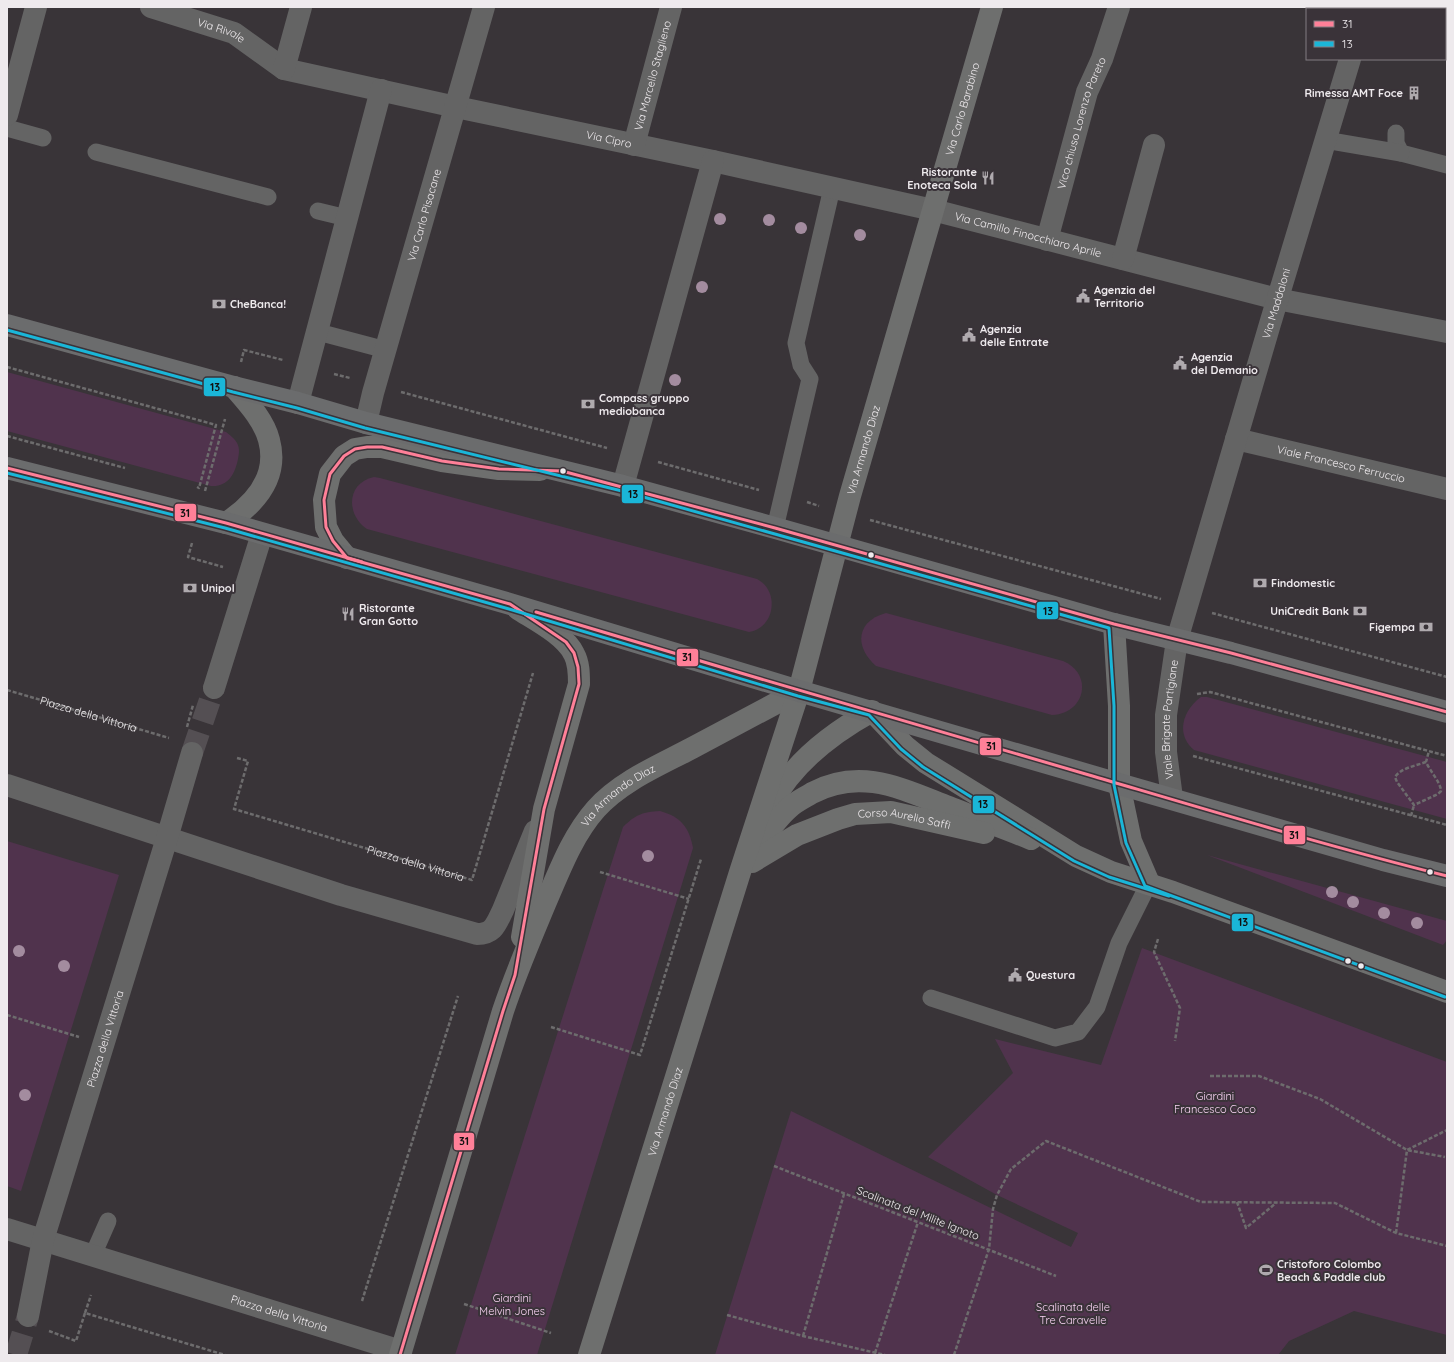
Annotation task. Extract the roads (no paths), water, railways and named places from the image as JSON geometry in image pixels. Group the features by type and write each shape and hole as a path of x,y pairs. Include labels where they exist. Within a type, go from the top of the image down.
{"main road":[{"path":"7,325 298,403 366,423 623,486 1114,624 1447,712"},
{"path":"7,468 226,523 510,604 799,691 1119,784 1172,798 1383,860 1447,876"}],"street":[{"path":"7,115 36,7"},
{"name":"Via Rivale","path":"151,7 234,33 284,69"},
{"path":"284,69 301,7"},
{"name":"Via Carlo Pisacane","path":"366,423 484,7"},
{"name":"Via Marcello Staglieno","path":"634,145 671,7"},
{"name":"Via Carlo Barabino","path":"933,210 992,7"},
{"name":"Vico chiuso Lorenzo Pareto","path":"1047,240 1087,92 1102,59 1119,7"},
{"name":"Via Maddaloni","path":"1177,640 1277,299 1350,60"},
{"name":"Via Cipro","path":"284,69 933,210"},
{"path":"298,403 382,90"},
{"path":"1123,259 1154,145"},
{"path":"623,486 713,161"},
{"name":"Via Camillo Finocchiaro Aprile","path":"933,210 1277,299 1447,332"},
{"name":"Via Armando Diaz","path":"589,1355 741,869 799,691 825,594 836,545 933,210"},
{"path":"226,523 241,514 262,490 269,475 272,456 269,440 262,424 249,404 234,387"},
{"name":"Viale Francesco Ferruccio","path":"1236,439 1447,489"},
{"path":"347,558 333,541 326,527 324,500 330,474 344,456 355,449 382,447 442,461 499,469 562,471"},
{"path":"214,688 262,534"},
{"name":"Via Armando Diaz","path":"510,604 566,642 574,653 578,667 579,684 544,809 516,975"},
{"path":"1114,624 1119,706 1119,784 1131,841 1149,883"},
{"name":"Viale Brigate Partigiane","path":"1172,798 1166,752 1166,715 1177,640"},
{"name":"Via Armando Diaz","path":"400,1353 500,1019 516,975 563,860 581,829 595,809 606,798 624,785 649,770 799,691"},
{"path":"741,869 763,819 785,781 806,758 828,740 857,719 872,711"},
{"name":"Corso Aurelio Saffi","path":"872,711 905,746 926,763 1070,854 1112,872 1149,883 1447,992"},
{"name":"Piazza della Vittoria","path":"28,1316 43,1240 167,838 188,744"},
{"name":"Via Armando Diaz","path":"741,869 789,807 822,788 839,782 858,781 871,781 902,788 1070,854"},
{"path":"7,785 167,838"},
{"name":"Via Armando Diaz","path":"167,838 341,895 477,934 485,934 492,930 503,910 544,809"},
{"name":"Corso Aurelio Saffi","path":"741,869 797,835 844,817 873,812 891,812 911,815 1070,854"},
{"name":"Piazza della Vittoria","path":"7,1229 400,1353"}],"lane":[{"path":"7,128 42,138"},
{"path":"1396,133 1396,143 1401,154"},
{"path":"1325,140 1401,154 1447,165"},
{"path":"96,152 268,197"},
{"path":"775,528 810,379 801,365 796,343 832,188"},
{"path":"318,211 347,218"},
{"path":"318,332 386,350"},
{"path":"931,998 1055,1038 1078,1032 1097,1008 1119,943 1149,883"},
{"path":"92,1256 108,1221"}],"tunnel":[{"path":"192,753 214,688"},
{"path":"16,1355 28,1316"}],"place":[{"name":"Rimessa AMT Foce","path":"1414,93"},
{"name":"Ristorante Enoteca Sola","path":"988,178"},
{"name":"Agenzia del Territorio","path":"1083,296"},
{"name":"CheBanca!","path":"219,304"},
{"name":"Agenzia delle Entrate","path":"969,335"},
{"name":"Agenzia del Demanio","path":"1180,363"},
{"name":"Compass gruppo mediobanca","path":"588,404"},
{"name":"Findomestic","path":"1260,583"},
{"name":"Unipol","path":"190,588"},
{"name":"UniCredit Bank","path":"1360,611"},
{"name":"Ristorante Gran Gotto","path":"348,614"},
{"name":"Figempa","path":"1426,627"},
{"name":"Questura","path":"1015,975"},
{"name":"Cristoforo Colombo Beach & Paddle club","path":"1266,1270"}],"park label":[{"name":"Giardini Francesco Coco","path":"1215,1102"},
{"name":"Giardini Melvin Jones","path":"512,1304"},
{"name":"Scalinata delle Tre Caravelle","path":"1073,1313"}]}
